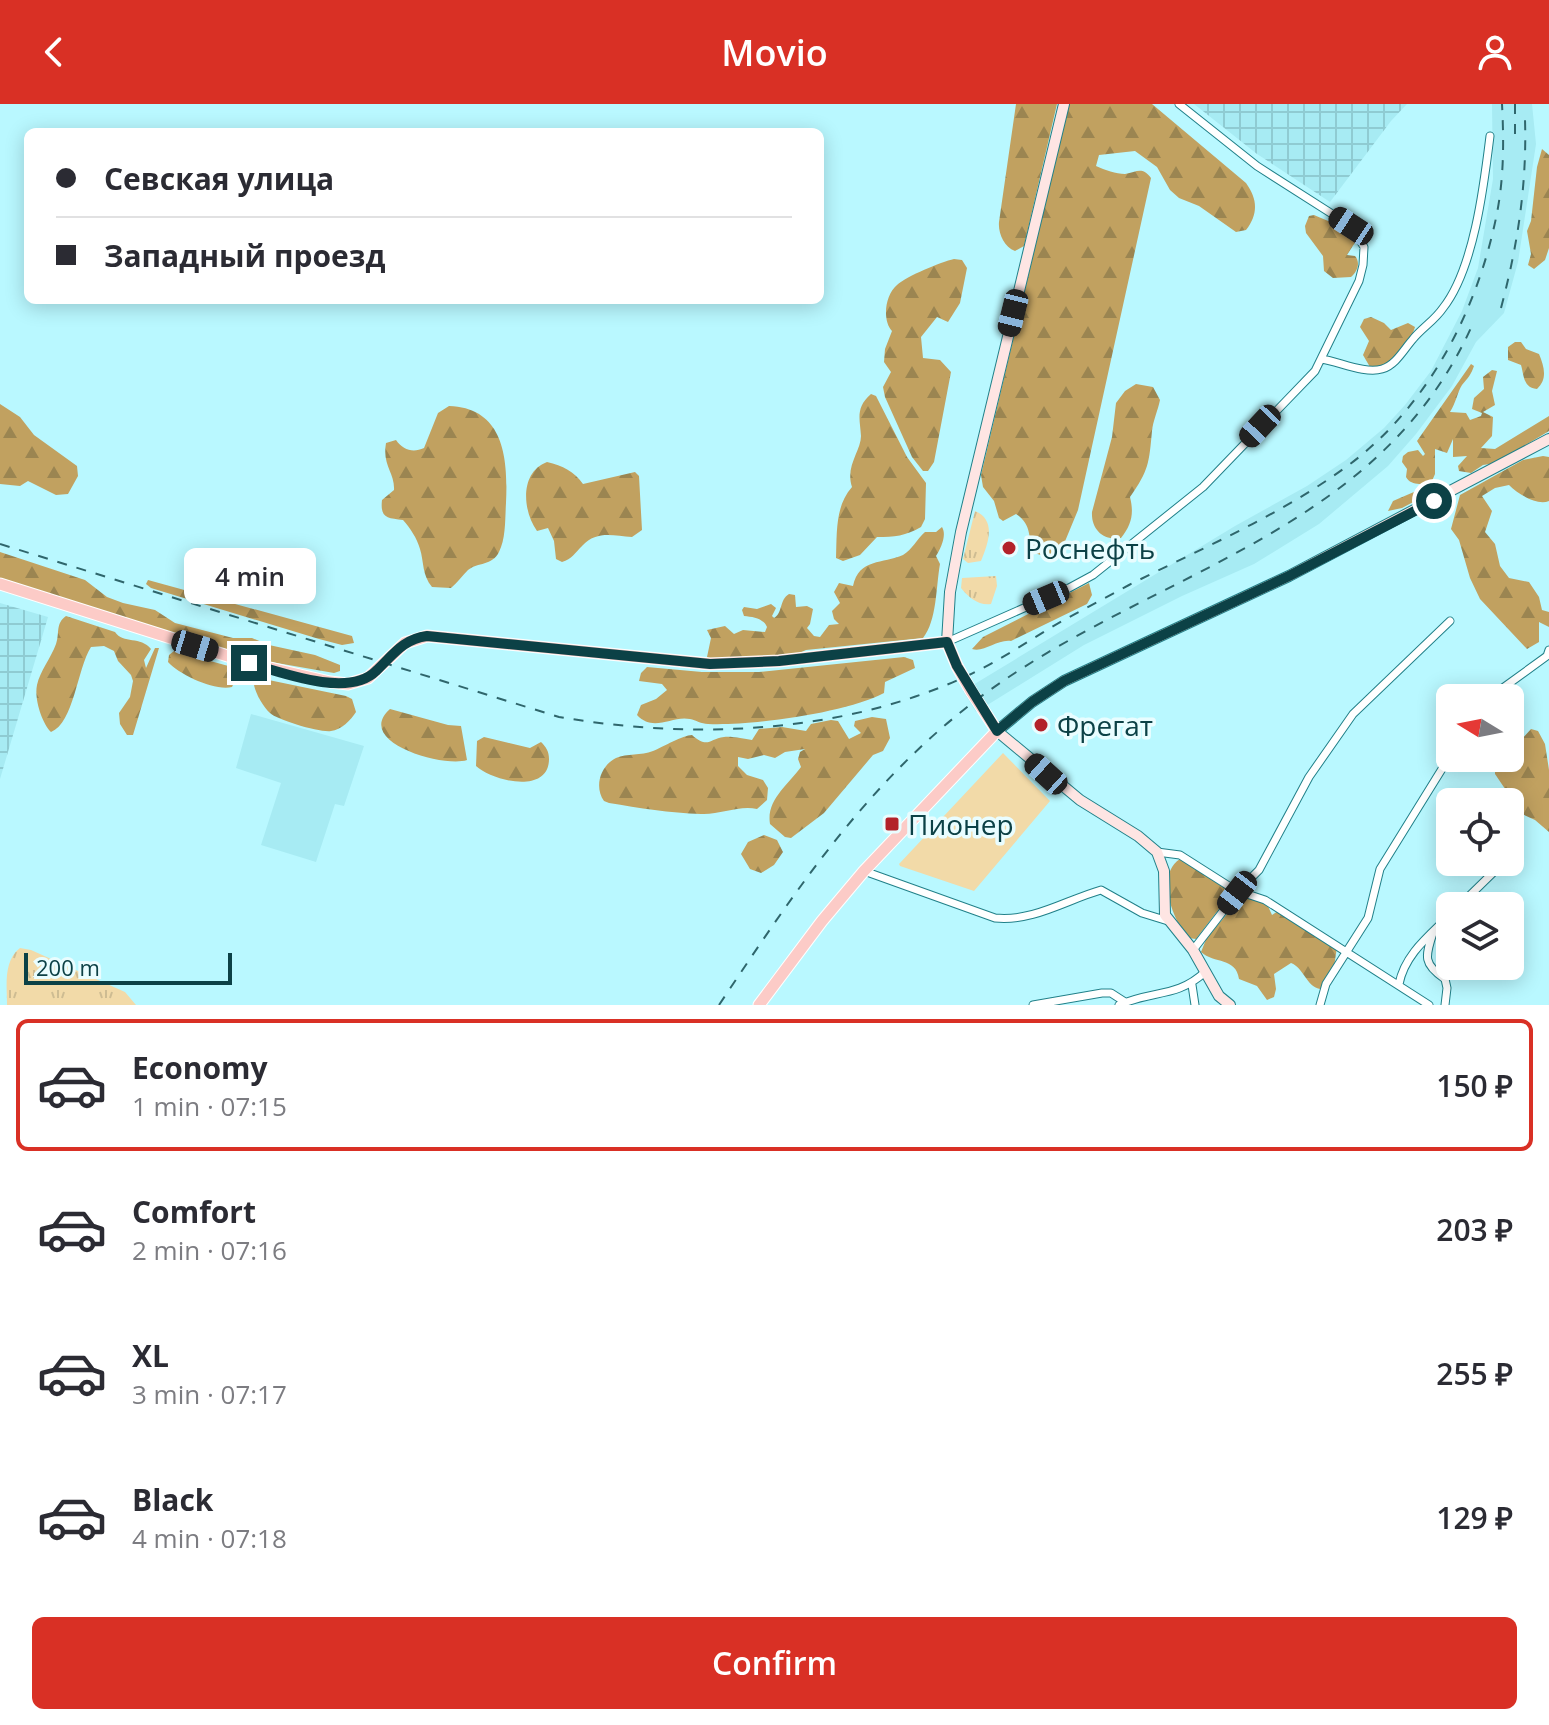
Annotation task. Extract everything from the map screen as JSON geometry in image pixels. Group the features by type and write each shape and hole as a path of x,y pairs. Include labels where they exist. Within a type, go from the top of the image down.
{"main road":[{"path":"0,584 283,673 348,684 368,678 405,643 427,636 710,664 779,661 947,642 971,691 997,731 864,871 759,1005"}],"street":[{"path":"1064,104 961,532 950,592 947,642 1069,588 1108,564 1203,487 1308,380 1322,359 1359,281 1363,241 1351,226 1257,166 1179,104"},
{"path":"1322,359 1371,370 1382,369 1392,364 1424,326 1443,310 1459,280 1472,238 1481,202 1490,136"},
{"path":"1230,1005 1219,996 1193,950 1168,921 1163,905 1164,871 1157,852 1138,836 1080,800 997,731 1064,681 1289,576 1549,439"},
{"path":"1193,950 1238,891 1259,870 1309,777 1353,714 1450,621"},
{"path":"1508,684 1547,656 1549,650"},
{"path":"1320,1005 1326,984 1368,918 1380,869 1440,772"},
{"path":"1157,852 1171,852 1188,859 1238,891 1265,900 1429,1005"},
{"path":"864,871 995,918 1031,914 1101,890 1142,913 1168,921"},
{"path":"1473,892 1490,876"},
{"path":"1399,984 1413,951 1434,931"},
{"path":"1434,931 1427,950 1427,963 1431,970 1445,979 1445,1005"},
{"path":"1033,1005 1102,993 1111,993 1122,1004 1192,985 1205,972"},
{"path":"1192,985 1195,1005"}],"shaded area":[{"path":"1194,104 1407,104 1330,202 1257,154"},
{"path":"1492,104 1532,104 1536,144 1518,262 1504,313 1476,342 1452,386 1416,434 1388,466 1319,524 1254,564 1084,645 976,712 963,691 1235,526 1307,486 1346,460 1384,428 1405,405 1431,371 1462,311 1478,268 1493,179"},
{"path":"0,603 48,617 0,779"},
{"path":"251,714 364,746 344,806 335,804 316,862 261,845 281,783 236,768"}],"green space":[{"path":"1016,104 1057,104 1024,246 1015,251 1005,243 999,226"},
{"path":"1069,104 1152,104 1246,183 1255,207 1246,230 1236,232 1199,206 1179,198 1170,190 1157,167 1135,151 1099,155 1096,166 1122,174 1142,171 1151,178 1078,510 1061,551 1051,558 1034,553 1027,527 1016,514 1003,521 999,518 994,501 983,487 981,475"},
{"path":"1542,149 1549,155 1549,248 1545,260 1534,269 1528,265 1531,254 1527,231"},
{"path":"1314,215 1344,228 1356,241 1347,255 1355,256 1358,262 1351,277 1333,278 1324,271 1323,256 1306,233 1309,216"},
{"path":"954,259 962,260 967,268 960,303 948,322 937,317 921,337 923,358 940,360 951,372 934,462 928,471 923,471 912,457 885,397 883,387 891,372 884,362 885,349 892,331 886,308 893,289 902,281"},
{"path":"1371,317 1391,330 1408,323 1415,327 1398,354 1377,367 1370,367 1363,355 1369,341 1360,327 1364,319"},
{"path":"1521,342 1526,349 1539,354 1544,377 1537,389 1527,384 1521,365 1508,360 1508,347"},
{"path":"1471,364 1474,366 1472,372 1460,388 1450,412 1466,413 1470,420 1481,416 1482,413 1472,409 1474,398 1484,389 1483,377 1492,370 1497,371 1492,391 1495,405 1483,412 1493,417 1492,436 1481,448 1495,449 1549,416 1549,431 1496,463 1483,465 1471,473 1459,471 1458,466 1467,456 1453,457 1453,439 1447,453 1435,449 1432,481 1421,484 1411,482 1406,477 1403,456 1418,450 1423,456 1425,454 1417,441"},
{"path":"1136,384 1153,387 1160,400 1147,466 1130,497 1130,523 1121,538 1109,538 1096,528 1092,512 1112,437 1116,403 1125,391"},
{"path":"871,394 876,396 907,457 926,483 925,519 921,527 910,532 877,537 860,555 843,561 836,558 838,520 842,503 852,487 850,472 860,442 861,409"},
{"path":"0,404 20,417 34,435 77,466 78,476 68,494 56,495 28,481 20,486 0,484"},
{"path":"449,406 468,409 492,426 504,454 506,470 505,528 499,552 493,560 468,570 451,588 432,587 426,578 413,533 403,520 386,516 382,510 382,500 394,490 386,458 386,443 396,440 408,450 424,448 438,413"},
{"path":"1549,457 1549,501 1533,501 1509,485 1495,488 1482,496 1492,511 1485,532 1495,544 1500,566 1509,578 1529,582 1539,597 1542,610 1549,612 1549,627 1539,622 1539,642 1527,649 1480,599 1459,540 1451,529 1460,495 1523,460"},
{"path":"547,462 568,470 583,484 635,472 639,476 642,530 632,537 606,535 593,538 568,559 562,562 556,559 554,541 548,528 537,531 526,503 532,474"},
{"path":"1437,482 1440,485 1438,489 1402,508 1388,511 1393,501"},
{"path":"975,511 986,520 989,533 981,561 968,563 963,559"},
{"path":"942,527 944,538 936,556 940,564 935,603 928,631 923,638 806,650 795,655 707,657 711,638 707,630 725,626 734,634 743,630 765,632 767,627 763,622 744,616 742,610 744,607 757,609 771,604 776,608 774,618 789,594 795,595 796,607 813,609 807,628 814,636 820,637 829,625 839,624 832,611 840,603 834,592 839,583 853,586 866,566 903,555 925,532 936,532"},
{"path":"0,552 85,580 107,597 155,610 175,623 233,638 252,638 315,655 340,665 340,671 334,673 254,659 0,578"},
{"path":"996,576 997,586 991,604 974,600 961,588 962,578"},
{"path":"148,580 352,636 354,643 342,645 319,639 151,588 146,584"},
{"path":"1089,583 1092,595 1087,604 1011,641 972,649 983,637"},
{"path":"66,616 147,645 151,649 144,660 146,668 155,648 159,648 133,735 127,735 120,724 119,713 130,697 133,681 114,651 104,646 91,647 70,707 59,727 51,732 45,723 38,704 37,685 56,644 60,622"},
{"path":"174,651 232,667 238,674 232,687 207,684 181,672 168,662 169,655"},
{"path":"904,657 913,660 915,668 885,682 884,693 847,707 773,720 726,724 705,724 683,718 650,723 637,715 641,705 667,690 662,684 639,681 647,667 702,672 759,672"},
{"path":"259,678 346,696 352,699 356,712 345,724 331,731 290,722 274,716 264,706 254,683"},
{"path":"390,709 461,726 467,760 440,760 423,756 392,742 383,732 382,721"},
{"path":"872,717 886,719 890,738 883,751 873,755 824,813 791,838 785,837 770,824 771,808 779,793 801,767 798,759 805,749 785,752 775,758 764,755 748,759 738,757 738,766 747,775 763,780 768,788 767,800 757,809 743,808 708,814 678,813 609,803 604,801 599,790 603,771 616,758 644,754 688,736 705,742 727,737 752,740 759,729 782,727 806,731 811,724 831,720 838,721 849,739 861,733 854,726 855,721"},
{"path":"1531,729 1538,731 1545,744 1549,770 1549,832 1524,815 1524,788 1504,788 1495,774 1524,772 1524,737"},
{"path":"484,737 530,748 541,742 548,754 547,770 540,777 518,782 484,771 476,766 477,741"},
{"path":"1003,753 1050,801 974,891 900,866 899,864"},
{"path":"764,835 777,840 783,852 774,865 761,873 750,869 741,854 748,842"},
{"path":"1180,859 1232,892 1196,939 1188,938 1182,930 1169,898 1169,876"},
{"path":"1243,896 1267,904 1272,915 1278,911 1337,947 1334,967 1320,989 1291,963 1274,974 1274,997 1267,1000 1257,986 1239,979 1234,967 1201,952 1207,937"},
{"path":"20,948 31,950 125,992 136,1005 7,1005 8,967"}],"railway":[{"path":"0,544 559,717 610,724 715,729 767,727 871,710 921,695 981,669 1129,585 1294,501 1375,444 1400,417 1444,357 1475,289 1499,204 1503,161 1502,104"},
{"path":"1515,104 1515,135"},
{"path":"1501,308 1520,214 1525,119"},
{"path":"719,1005 776,920 836,840 902,765 939,731 979,698 1046,654 1256,542 1322,501 1381,453 1433,394 1474,321"}],"place":[{"name":"Роснефть","path":"1009,548"},
{"name":"Фрегат","path":"1041,725"},
{"name":"Пионер","path":"892,824"}],"route":[{"path":"249,663 309,679 348,684 368,678 411,639 427,636 710,664 779,661 947,642 957,666 997,731 1064,681 1213,613 1434,501"}]}
